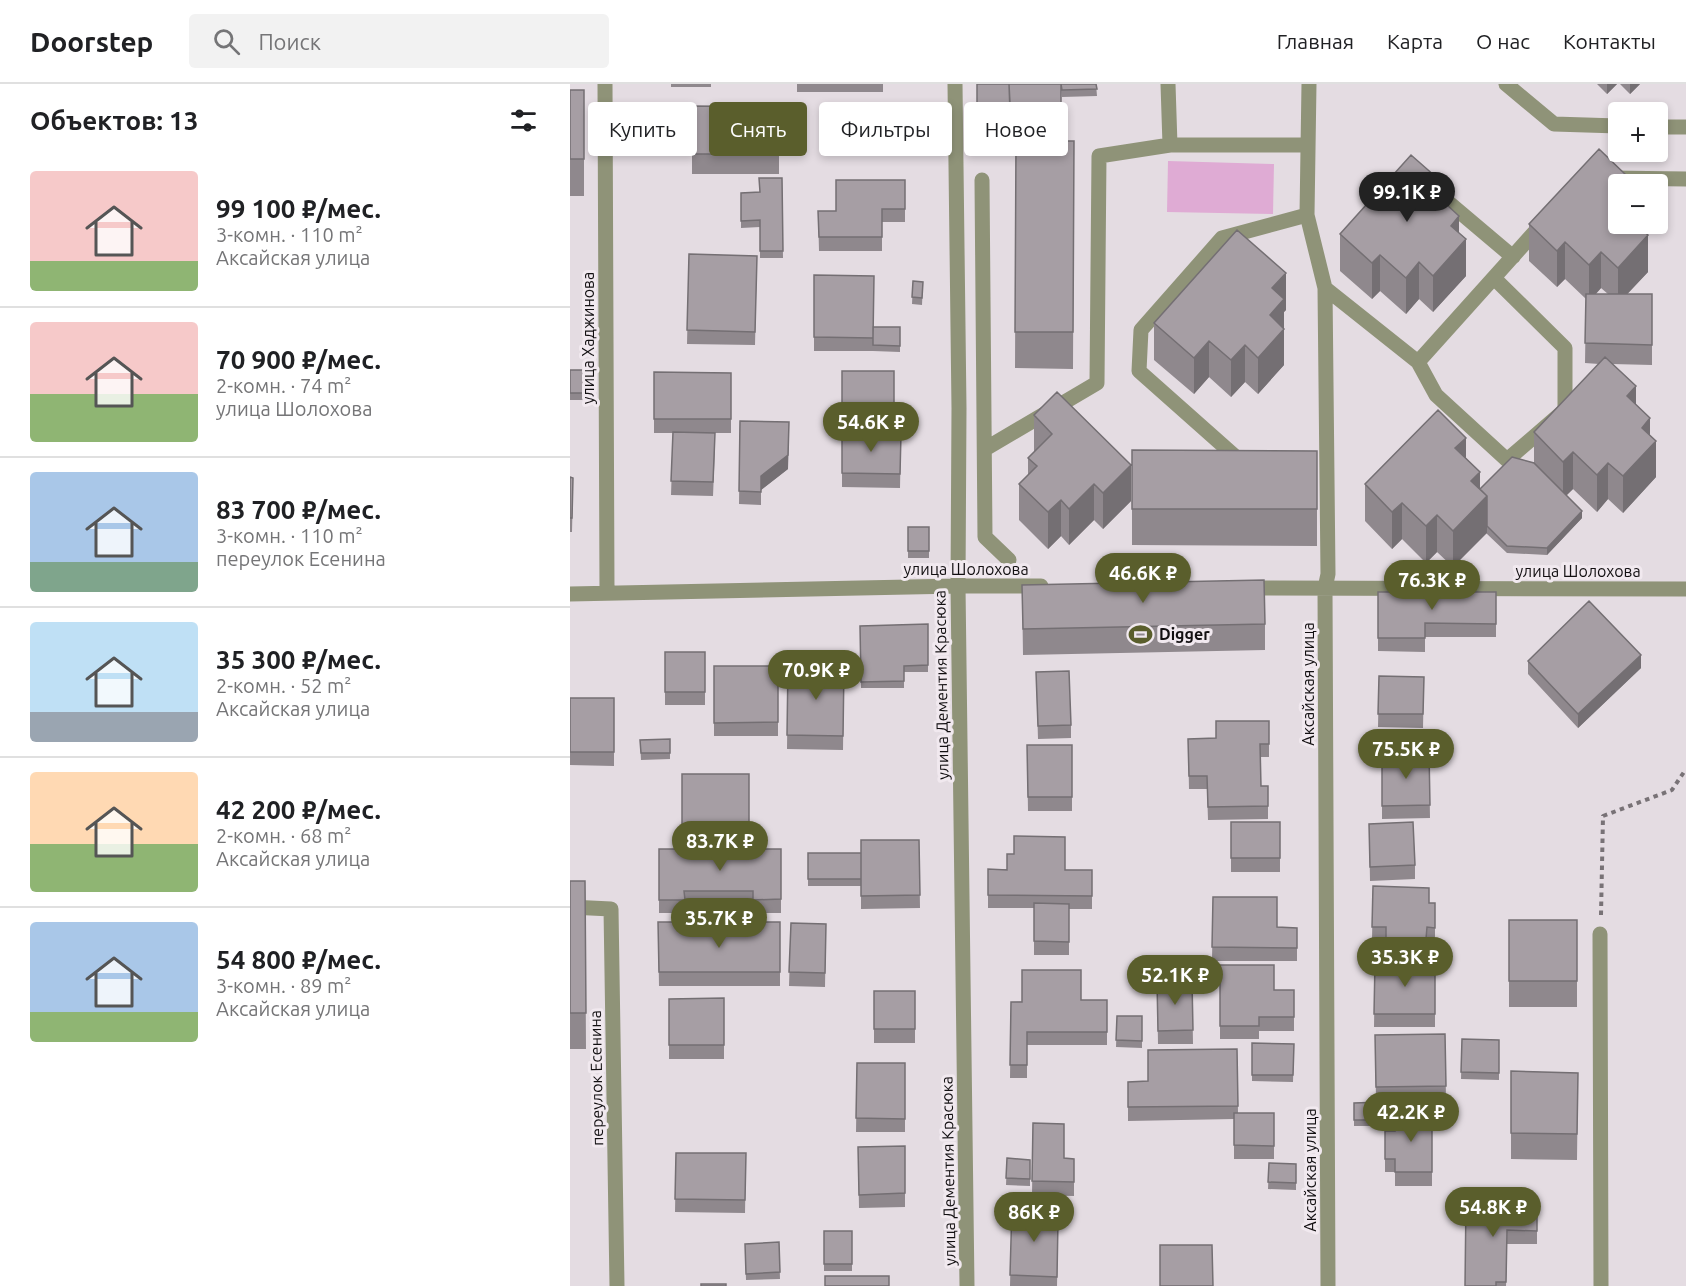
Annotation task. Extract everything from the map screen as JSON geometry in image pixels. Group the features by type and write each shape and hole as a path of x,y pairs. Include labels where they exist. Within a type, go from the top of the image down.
{"street":[{"name":"улица Хаджинова","path":"605,84 607,592"},
{"name":"улица Дементия Красюка","path":"955,84 959,408 958,586 967,1286"},
{"path":"1168,84 1170,145"},
{"name":"Аксайская улица","path":"1309,84 1307,215 1325,288 1321,459 1328,574 1325,588 1328,1286"},
{"path":"1506,84 1554,124 1608,126"},
{"path":"1668,127 1686,127"},
{"path":"985,449 1097,383 1099,156 1170,145 1308,145"},
{"path":"1595,178 1686,179"},
{"path":"982,180 985,537 1009,560"},
{"path":"1442,197 1513,257"},
{"path":"1418,363 1552,213"},
{"path":"1214,458 1243,458 1139,370 1140,330 1222,238 1307,215"},
{"path":"1325,288 1418,363 1436,395 1507,460 1565,410 1565,348 1494,278"},
{"name":"улица Шолохова","path":"570,594 1053,586"},
{"name":"улица Шолохова","path":"1230,588 1686,590"},
{"name":"переулок Есенина","path":"570,907 611,909 617,1286"},
{"path":"1600,934 1601,1286"}],"path":[{"path":"1600,934 1603,816 1672,790 1686,769"}],"shaded area":[{"path":"1168,161 1274,164 1273,214 1167,212"}],"building":[{"path":"977,84 1009,84 1010,102 977,102"},
{"path":"1009,84 1061,84 1061,102 1010,102"},
{"path":"1061,84 1096,84 1097,89 1062,90"},
{"path":"570,90 584,90 584,159 570,159"},
{"path":"697,106 709,106 709,154 697,154"},
{"path":"1068,141 1074,141 1073,332 1015,332 1016,156 1068,156"},
{"path":"1599,149 1608,158 1608,162 1612,162 1625,174 1608,174 1608,234 1648,235 1618,268 1601,252 1589,265 1565,242 1557,251 1529,224"},
{"path":"1411,155 1444,184 1435,194 1459,216 1451,226 1466,239 1433,276 1419,262 1406,278 1380,255 1372,263 1340,234"},
{"path":"759,178 782,178 783,251 760,251 760,220 741,221 741,193 760,192"},
{"path":"836,180 905,180 905,209 882,209 882,237 819,237 818,211 836,211"},
{"path":"1237,230 1286,273 1272,288 1284,299 1270,315 1284,329 1258,358 1245,345 1231,360 1209,341 1194,358 1154,323"},
{"path":"689,254 757,256 755,332 687,330"},
{"path":"814,275 874,276 873,338 814,337"},
{"path":"913,281 923,282 922,298 912,297"},
{"path":"1586,294 1652,294 1652,345 1585,343"},
{"path":"873,327 900,327 900,346 873,345"},
{"path":"1605,357 1636,386 1627,396 1650,418 1642,428 1656,441 1623,476 1608,463 1597,475 1573,452 1563,462 1534,432"},
{"path":"570,370 586,370 586,393 570,393"},
{"path":"842,371 894,371 894,415 842,416"},
{"path":"654,372 731,373 731,419 654,419"},
{"path":"1057,392 1131,465 1103,493 1094,484 1069,509 1061,500 1048,512 1019,484 1037,466 1028,458 1052,434 1034,415"},
{"path":"1438,410 1466,438 1455,448 1480,472 1471,481 1487,496 1453,531 1437,515 1426,526 1402,503 1392,512 1365,484"},
{"path":"740,421 789,422 788,455 761,476 761,492 739,491"},
{"path":"673,432 715,433 713,482 671,481"},
{"path":"842,433 901,434 900,474 842,473"},
{"path":"1132,450 1317,451 1317,509 1132,509"},
{"path":"1512,457 1534,463 1582,511 1547,548 1507,546 1487,526 1487,496 1480,489"},
{"path":"570,477 573,478 572,518 570,518"},
{"path":"908,527 929,527 929,551 908,551"},
{"path":"1264,580 1265,624 1023,629 1022,585"},
{"path":"1378,592 1496,592 1496,624 1425,623 1425,638 1378,638"},
{"path":"1589,601 1641,655 1578,714 1528,661"},
{"path":"928,624 928,665 904,666 904,681 861,682 860,626"},
{"path":"665,652 705,652 705,692 665,692"},
{"path":"714,666 778,666 778,722 714,723"},
{"path":"788,666 844,667 843,736 787,735"},
{"path":"1069,671 1071,725 1038,726 1036,672"},
{"path":"1379,676 1424,677 1423,714 1378,714"},
{"path":"570,698 614,698 614,752 570,752"},
{"path":"1216,721 1269,721 1269,744 1260,744 1261,786 1268,786 1268,806 1208,807 1207,776 1189,776 1188,739 1216,738"},
{"path":"670,739 670,753 641,753 640,740"},
{"path":"1027,745 1072,745 1072,797 1028,797"},
{"path":"1429,753 1430,805 1382,806 1382,754"},
{"path":"682,774 749,774 749,827 682,826"},
{"path":"1231,822 1280,822 1280,858 1231,858"},
{"path":"1413,822 1415,865 1370,867 1369,824"},
{"path":"1014,836 1065,837 1065,870 1092,870 1092,896 988,895 988,869 1007,870 1007,854 1014,854"},
{"path":"861,840 919,840 920,895 861,896"},
{"path":"659,849 781,849 781,899 753,900 753,891 684,891 685,900 659,900"},
{"path":"808,853 861,853 861,879 808,879"},
{"path":"570,881 585,881 586,1013 570,1013"},
{"path":"1373,886 1429,888 1429,903 1435,903 1435,928 1427,927 1426,939 1386,938 1386,927 1372,927"},
{"path":"1213,897 1277,897 1277,927 1297,928 1297,948 1212,947"},
{"path":"1034,903 1069,904 1069,942 1034,941"},
{"path":"1509,920 1577,920 1577,981 1509,981"},
{"path":"658,922 687,922 687,931 755,930 755,922 780,922 780,972 659,972"},
{"path":"791,923 826,924 825,973 789,972"},
{"path":"1375,962 1435,962 1435,1014 1374,1014"},
{"path":"1220,965 1274,965 1274,990 1294,990 1294,1017 1259,1017 1259,1026 1220,1026"},
{"path":"1022,970 1081,970 1081,1000 1107,1000 1107,1032 1027,1032 1027,1065 1010,1065 1011,1002 1022,1002"},
{"path":"1157,982 1192,982 1193,1030 1158,1031"},
{"path":"874,991 915,991 915,1029 874,1029"},
{"path":"724,998 724,1045 669,1045 669,999"},
{"path":"1117,1016 1142,1016 1142,1041 1116,1040"},
{"path":"1445,1034 1446,1086 1376,1087 1375,1035"},
{"path":"1462,1039 1499,1040 1499,1073 1461,1072"},
{"path":"1252,1043 1294,1044 1293,1075 1252,1075"},
{"path":"1237,1049 1238,1106 1128,1107 1128,1082 1148,1081 1148,1050"},
{"path":"857,1063 905,1063 905,1119 856,1118"},
{"path":"1511,1071 1578,1073 1577,1134 1511,1133"},
{"path":"1383,1102 1383,1120 1354,1120 1354,1103"},
{"path":"1234,1113 1274,1113 1274,1146 1234,1145"},
{"path":"1395,1113 1432,1113 1432,1172 1395,1172 1395,1159 1385,1159 1385,1131 1395,1131"},
{"path":"1033,1123 1064,1124 1064,1158 1074,1159 1074,1182 1032,1181"},
{"path":"905,1146 905,1193 859,1195 858,1147"},
{"path":"676,1153 746,1153 745,1200 675,1199"},
{"path":"1007,1158 1030,1160 1030,1179 1006,1178"},
{"path":"1269,1163 1296,1164 1296,1183 1268,1182"},
{"path":"1466,1201 1537,1202 1537,1231 1507,1230 1506,1282 1496,1282 1496,1286 1465,1286"},
{"path":"1012,1206 1048,1207 1048,1221 1058,1221 1057,1277 1010,1275"},
{"path":"824,1231 852,1231 852,1264 824,1264"},
{"path":"779,1242 780,1272 746,1274 745,1244"},
{"path":"1160,1245 1212,1245 1213,1286 1160,1286"},
{"path":"825,1276 889,1276 889,1286 825,1286"},
{"path":"701,1284 726,1284 726,1286 701,1286"}],"place":[{"name":"Digger","path":"1141,634"}]}
